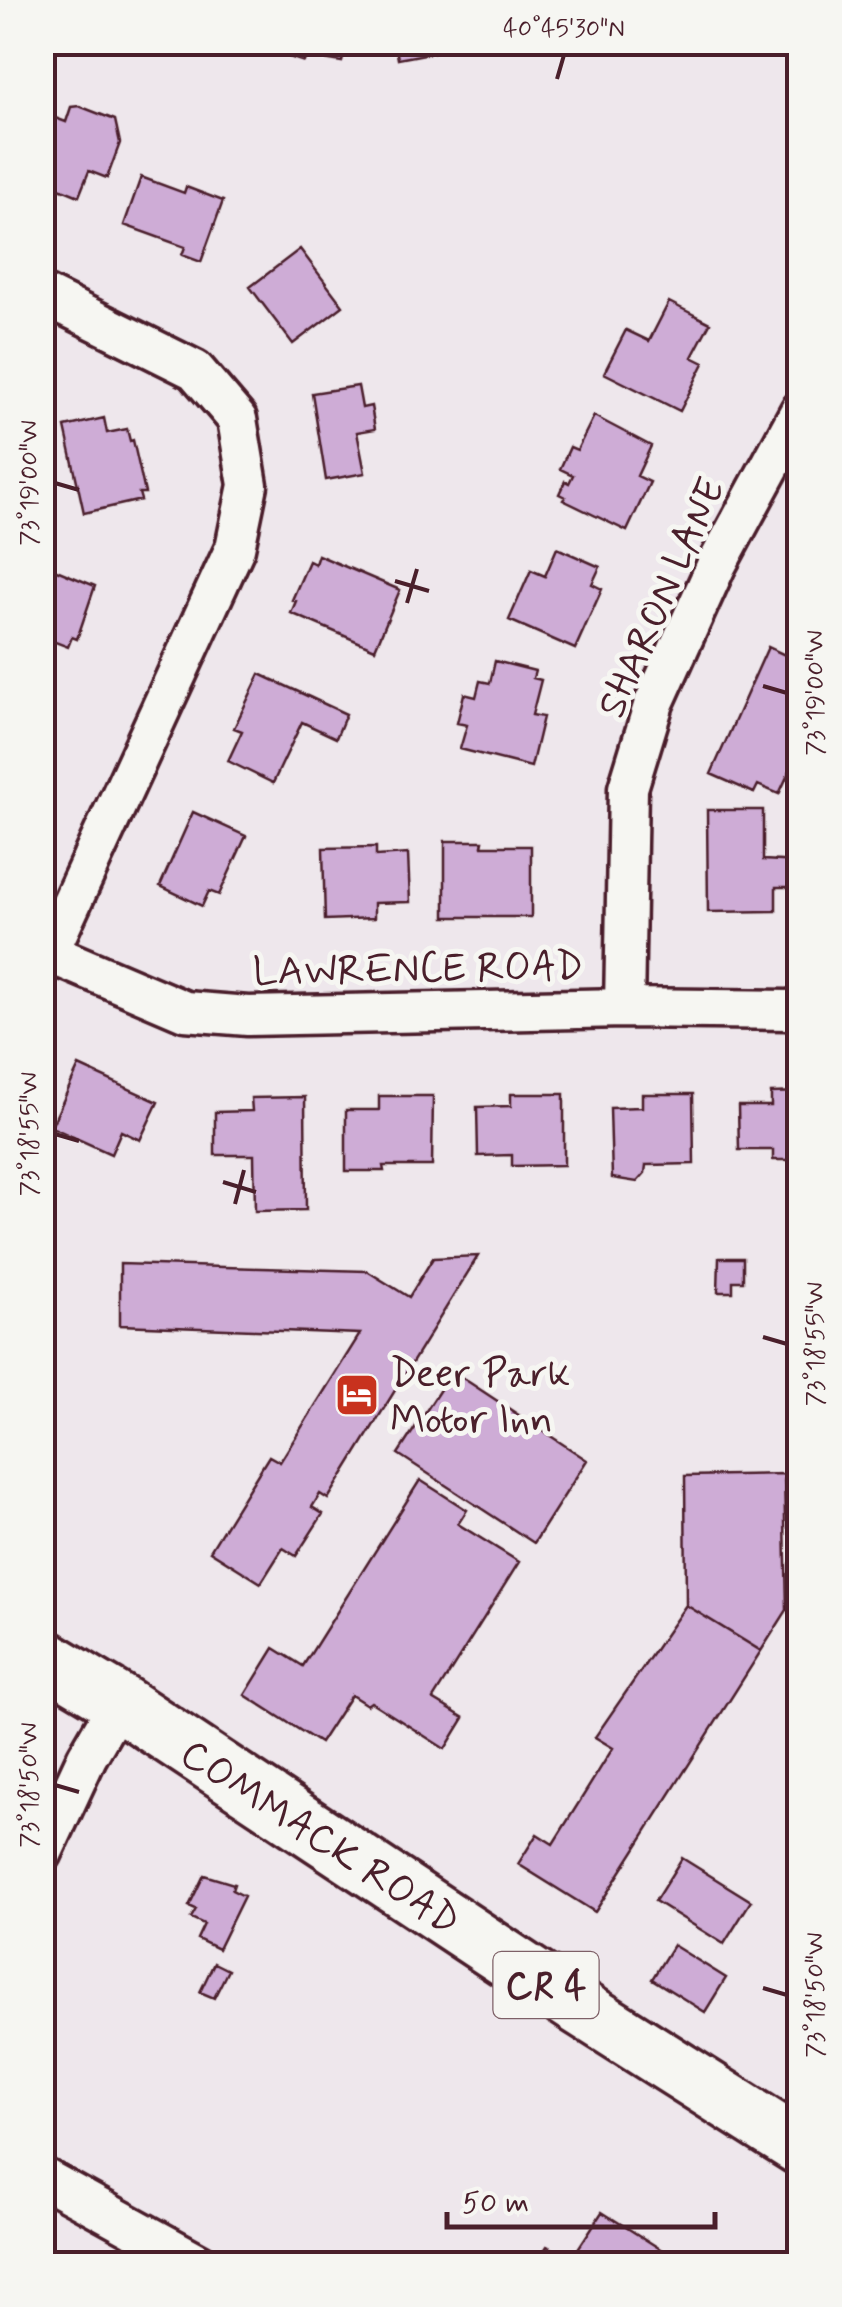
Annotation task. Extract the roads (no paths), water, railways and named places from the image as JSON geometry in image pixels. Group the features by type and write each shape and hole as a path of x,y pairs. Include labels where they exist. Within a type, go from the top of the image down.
{"main road":[{"name":"COMMACK ROAD","path":"42,1656 120,1702 579,2007 800,2147"}],"street":[{"path":"42,294 195,370 237,419 248,485 235,548 46,960"},
{"name":"SHARON LANE","path":"624,1008 628,788 654,703 716,566 800,411"},
{"name":"LAWRENCE ROAD","path":"46,960 185,1011 248,1016 800,1007"},
{"path":"42,1854 87,1757 120,1702"},
{"path":"42,2177 200,2264"}],"place":[{"name":"Deer Park Motor Inn","path":"357,1395"}]}
